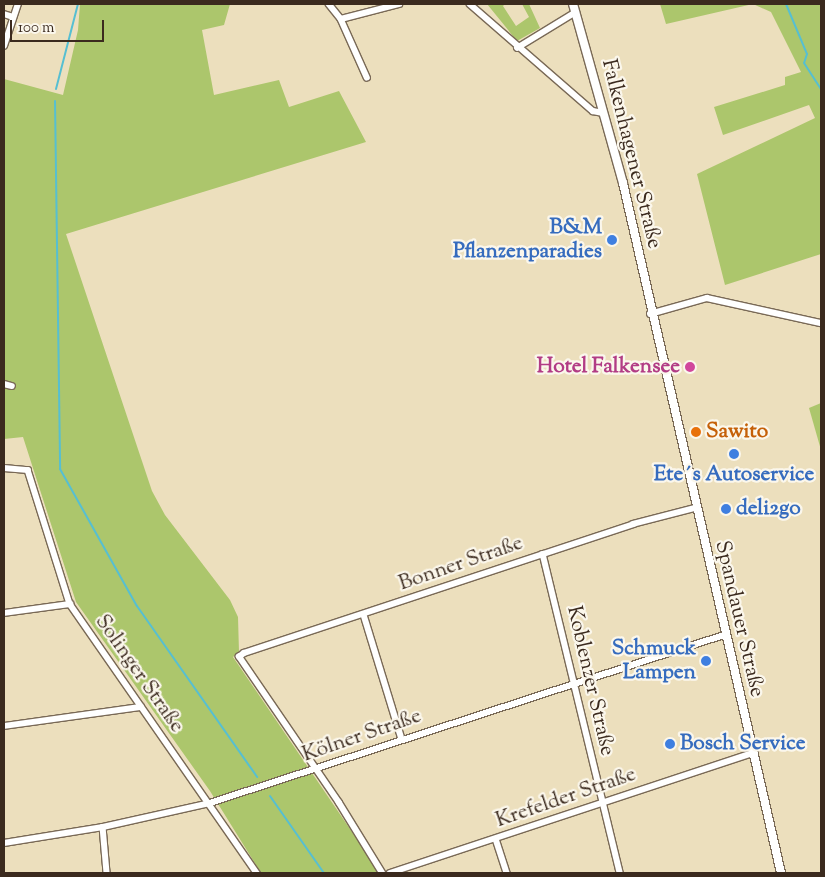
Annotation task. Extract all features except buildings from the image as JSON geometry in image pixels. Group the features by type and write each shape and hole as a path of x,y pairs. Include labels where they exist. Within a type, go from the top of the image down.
{"main road":[{"name":"Falkenhagener Straße","path":"574,8 623,182 650,314"},
{"name":"Spandauer Straße","path":"650,314 781,873"}],"street":[{"path":"4,46 18,4"},
{"path":"329,4 341,20 367,77"},
{"path":"341,20 399,4"},
{"path":"470,4 517,48 593,111 603,113"},
{"path":"517,48 574,8"},
{"path":"4,14 13,17"},
{"path":"650,314 707,298 821,323"},
{"path":"4,384 12,386"},
{"name":"Solinger Straße","path":"4,468 21,467 31,475 52,552 70,604 257,873"},
{"name":"Bonner Straße","path":"316,770 239,657 244,653 364,615 543,554 695,508"},
{"name":"Koblenzer Straße","path":"543,554 620,873"},
{"path":"4,613 70,604"},
{"path":"364,615 402,740"},
{"name":"Kölner Straße","path":"4,843 103,827 210,803 316,770 724,635"},
{"path":"4,726 141,707"},
{"name":"Krefelder Straße","path":"390,873 753,753"},
{"path":"316,770 382,873"},
{"path":"103,827 107,873"},
{"path":"496,839 507,873"}],"green space":[{"path":"80,4 230,4 224,25 202,30 214,95 279,80 289,107 339,91 366,142 66,234 152,491 165,515 230,600 238,617 239,652 233,657 380,873 261,873 210,791 76,602 23,437 4,439 4,79 63,95 78,30"},
{"path":"487,4 505,4 503,6 516,26 529,17 522,4 529,4 540,28 517,41"},
{"path":"660,4 753,4 666,24"},
{"path":"753,4 821,4 821,254 725,285 697,174 815,118 809,105 723,135 714,107 785,85 785,77 801,72 771,12"},
{"path":"821,403 821,450 809,408"}],"waterway":[{"path":"56,89 78,4"},
{"path":"786,4 807,54 804,63 821,89"},
{"path":"55,101 60,469 137,606 257,777"},
{"path":"270,796 324,873"}],"place":[{"name":"B&M Pflanzenparadies","path":"612,240"},
{"name":"Hotel Falkensee","path":"690,367"},
{"name":"Sawito","path":"696,432"},
{"name":"Ete´s Autoservice","path":"734,454"},
{"name":"deli2go","path":"726,509"},
{"name":"Schmuck Lampen","path":"706,661"},
{"name":"Bosch Service","path":"670,744"}]}
